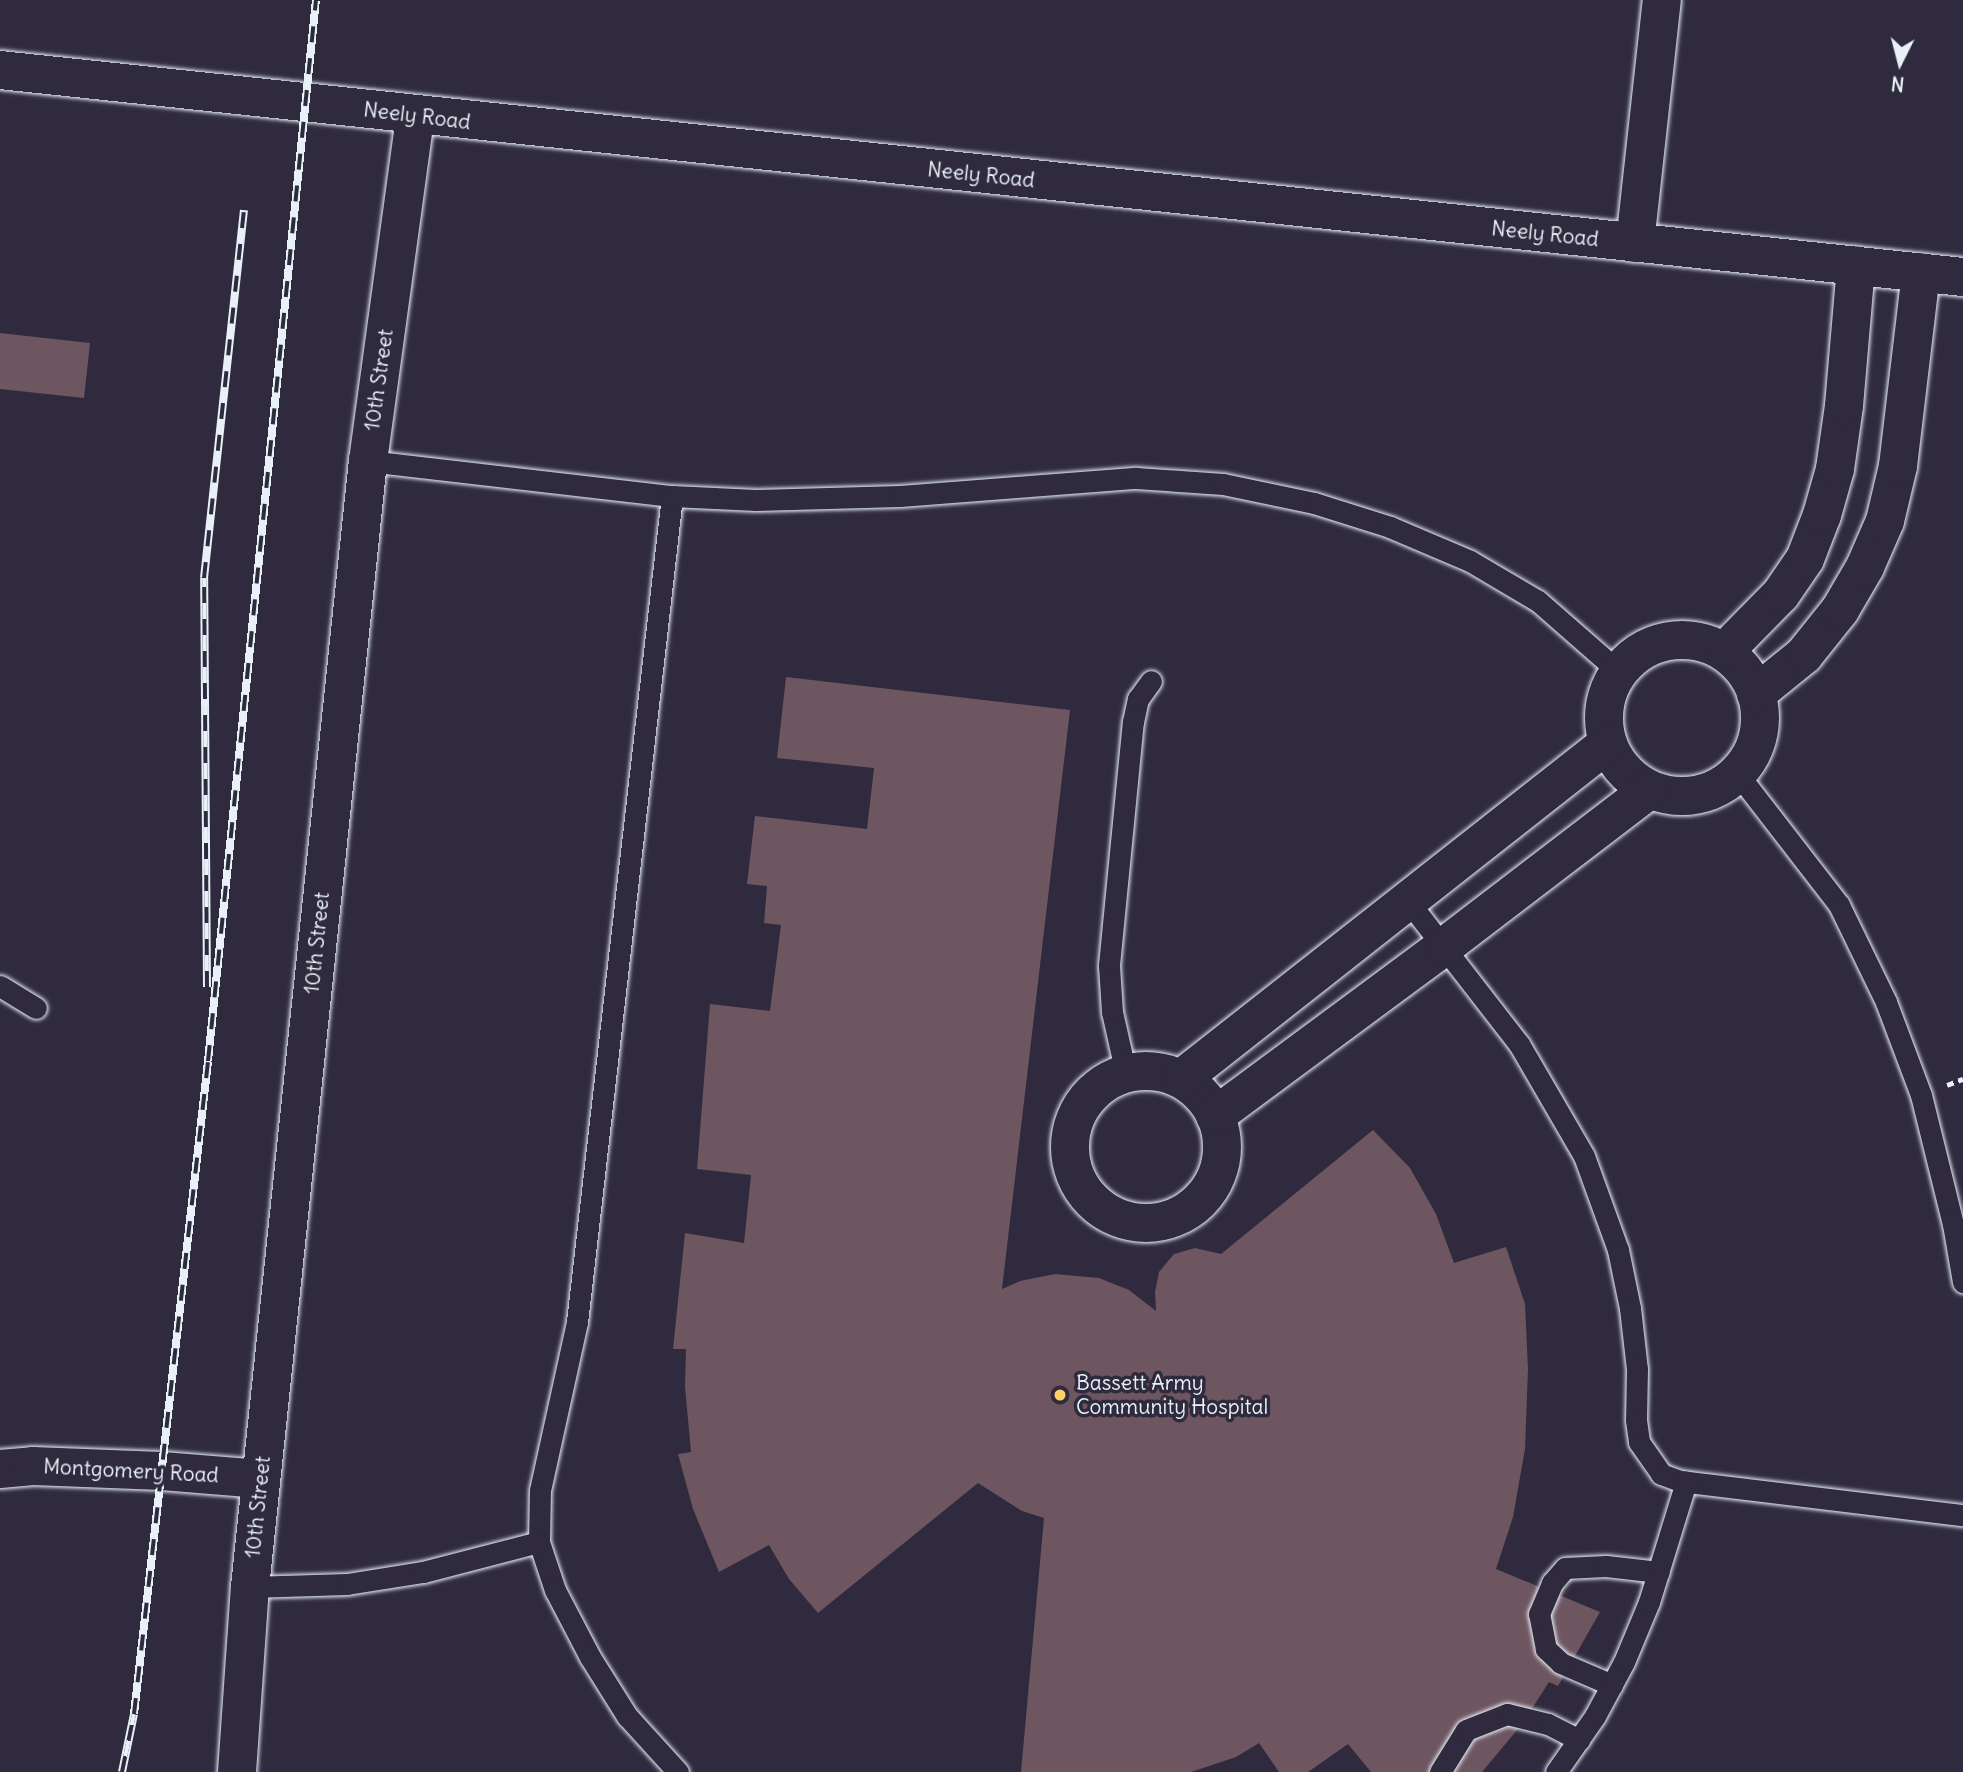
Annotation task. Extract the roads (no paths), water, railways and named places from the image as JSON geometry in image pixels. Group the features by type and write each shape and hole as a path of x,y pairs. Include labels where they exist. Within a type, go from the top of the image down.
{"street":[{"path":"1635,243 1662,0"},
{"name":"Neely Road","path":"0,70 415,116 1963,276"},
{"name":"10th Street","path":"237,1772 250,1587 368,461 415,116"},
{"path":"1724,652 1781,594 1805,559 1822,515 1835,469 1844,406 1856,266"},
{"path":"1756,694 1804,655 1840,610 1865,567 1885,521 1898,466 1921,272"},
{"path":"1667,642 1703,642 1724,652 1738,663 1756,694 1760,715 1758,736 1751,756 1723,786 1686,797 1649,790 1631,778 1617,763 1607,744 1603,719 1606,694 1618,671 1635,655 1667,642"},
{"path":"1181,1079 1607,744"},
{"path":"1215,1116 1446,946 1649,790"},
{"path":"1163,1073 1181,1079 1201,1095 1215,1116 1221,1140 1220,1165 1210,1188 1194,1206 1172,1219 1148,1223 1124,1220 1101,1209 1084,1192 1073,1170 1069,1146 1074,1121 1086,1100 1104,1083 1126,1074 1163,1073"},
{"name":"Montgomery Road","path":"0,1469 33,1466 162,1471 261,1479"}],"lane":[{"path":"368,461 672,496 756,500 887,496 1136,478 1223,484 1314,503 1390,527 1471,561 1538,601 1618,671"},
{"path":"672,496 577,1322 540,1490 539,1542 555,1590 590,1657 627,1716 678,1772"},
{"path":"1126,1074 1112,1012 1109,965 1133,722 1138,699 1151,681"},
{"path":"1737,774 1839,905 1866,958 1917,1080 1956,1203 1963,1282"},
{"path":"1408,901 1446,946 1537,1071 1584,1156 1618,1250 1630,1308 1637,1369 1636,1420 1639,1442 1661,1474 1686,1482 1963,1515"},
{"path":"0,986 36,1008"},
{"path":"1556,1772 1579,1740 1624,1662 1659,1572 1686,1482"},
{"path":"250,1587 346,1584 422,1572 539,1542"},
{"path":"1612,1685 1561,1663 1546,1648 1539,1614 1552,1583 1565,1568 1606,1566 1659,1572"},
{"path":"1440,1772 1466,1730 1507,1714 1548,1724 1579,1740"}],"railway":[{"path":"122,1772 134,1714 208,1061 316,0"},
{"path":"207,987 204,578 244,210"}],"place":[{"name":"Bassett Army Community Hospital","path":"1060,1395"}]}
